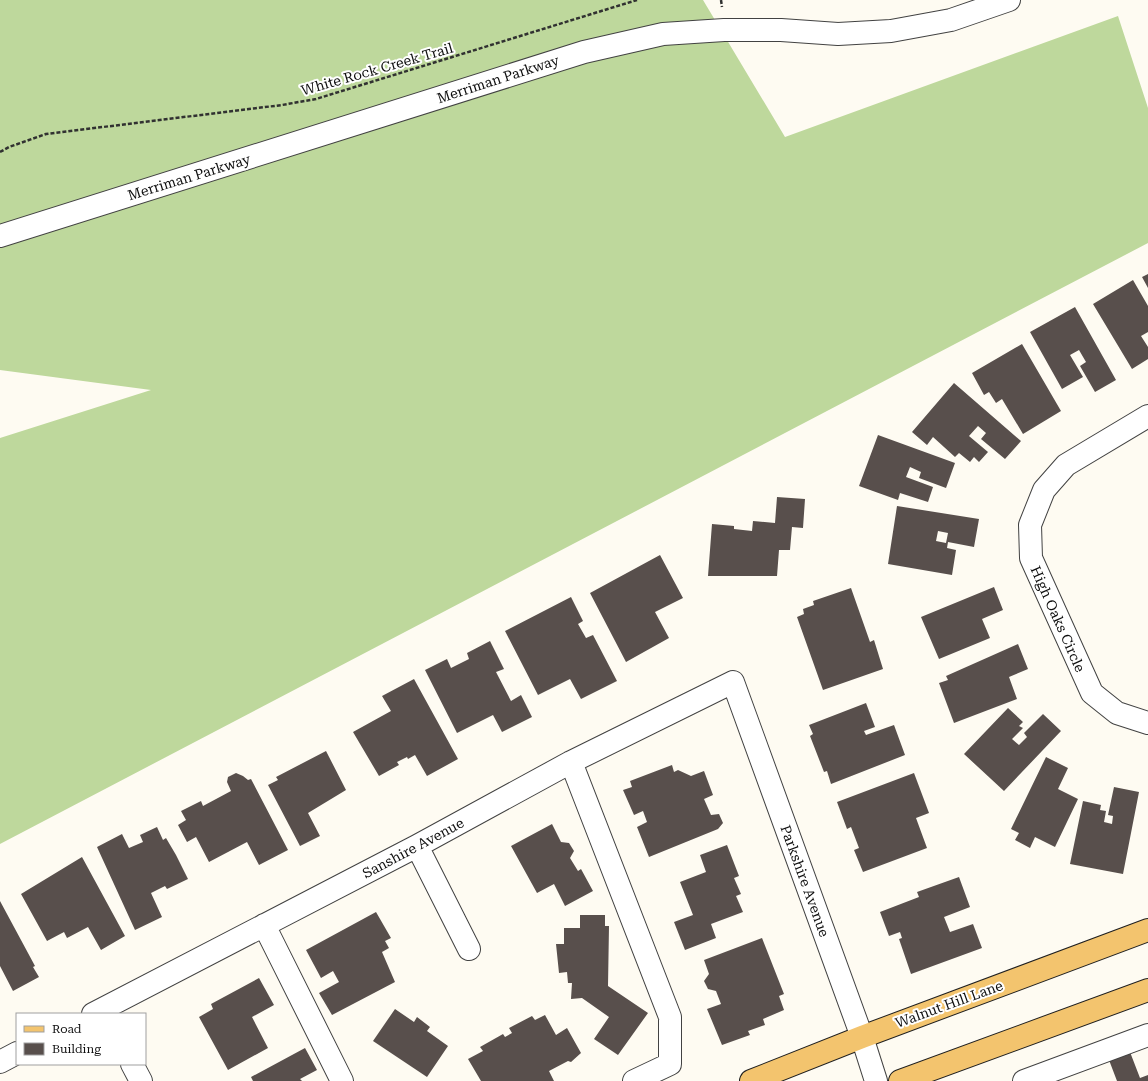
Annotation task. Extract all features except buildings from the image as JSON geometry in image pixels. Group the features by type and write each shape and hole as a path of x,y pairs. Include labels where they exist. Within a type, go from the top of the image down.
{"main road":[{"name":"Walnut Hill Lane","path":"751,1081 862,1036 1148,930"},
{"path":"900,1081 1148,990"}],"street":[{"name":"Merriman Parkway","path":"0,236 584,52 663,34 716,30 781,30 838,34 891,31 951,20 1009,0"},
{"name":"High Oaks Circle","path":"1148,416 1066,465 1044,490 1030,525 1032,558 1092,693 1117,713 1148,723"},
{"name":"Sanshire Avenue","path":"101,1012 264,925 417,846 571,762 733,682"},
{"name":"Parkshire Avenue","path":"733,682 862,1036 876,1081"},
{"path":"571,762 670,1017 670,1064 634,1081"},
{"path":"417,846 469,949"},
{"path":"264,925 342,1081"},
{"path":"1024,1081 1148,1035"},
{"path":"0,1062 16,1054"},
{"path":"133,1065 141,1081"}],"path":[{"name":"White Rock Creek Trail","path":"0,152 46,134 282,105 316,99 637,0"}],"green space":[{"path":"0,0 703,0 785,137 1118,16 1148,108 1148,243 0,844 0,438 151,390 0,370"}]}
